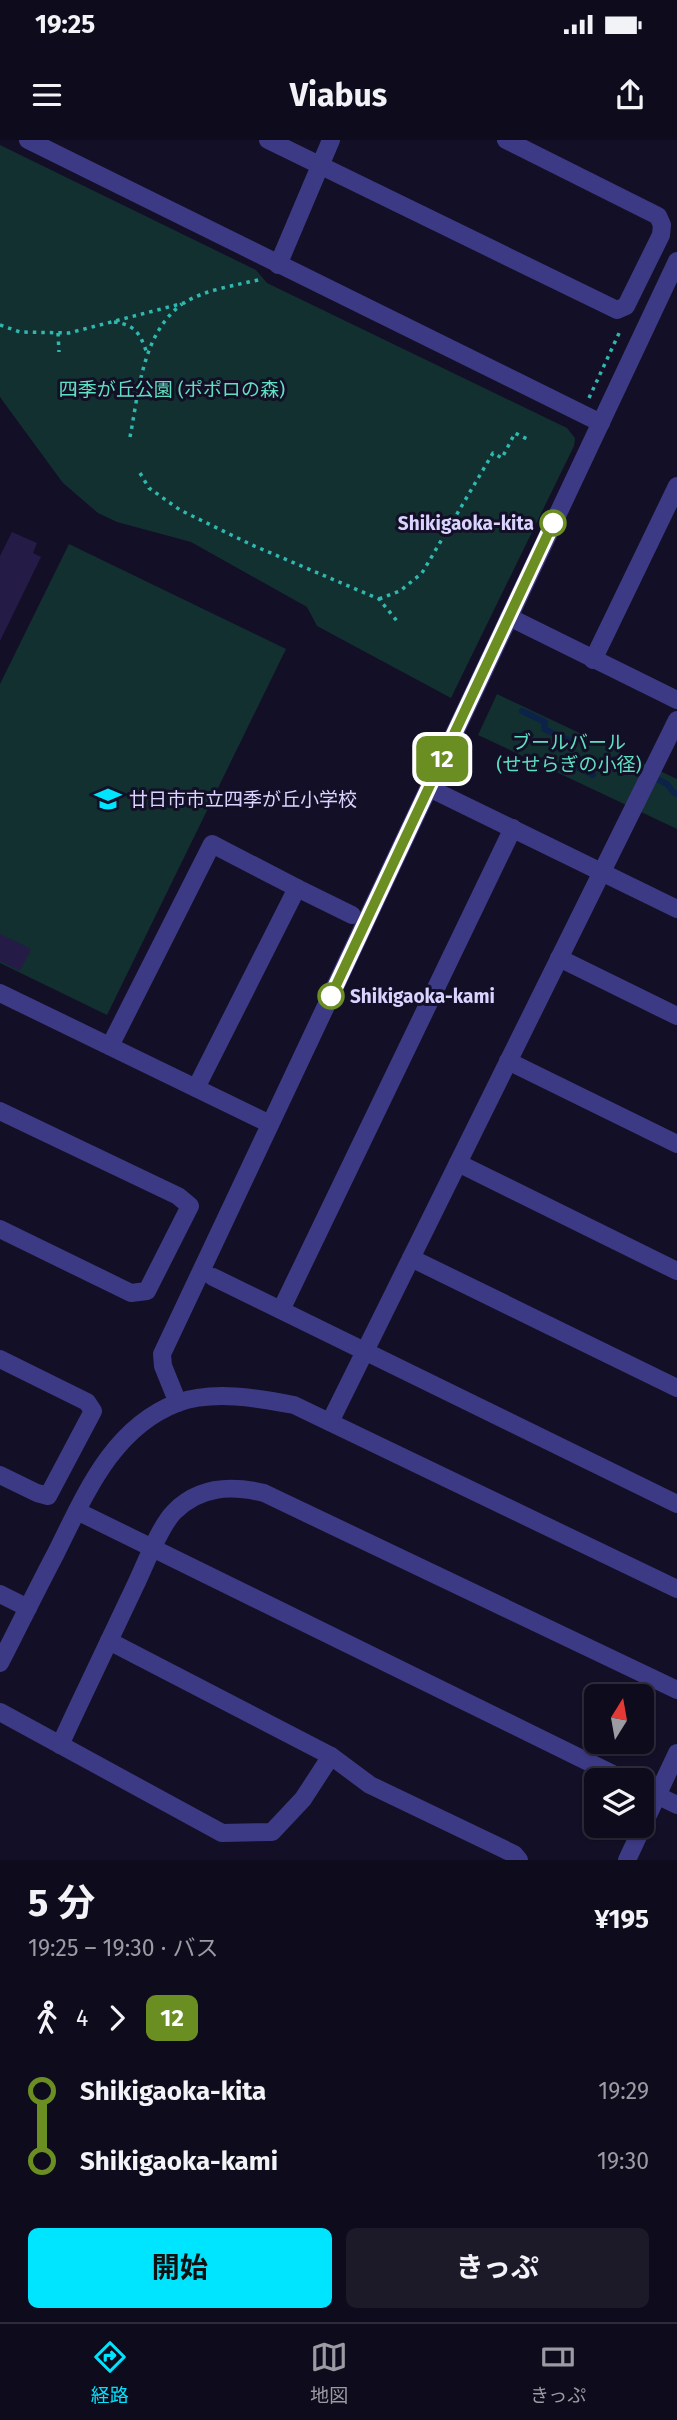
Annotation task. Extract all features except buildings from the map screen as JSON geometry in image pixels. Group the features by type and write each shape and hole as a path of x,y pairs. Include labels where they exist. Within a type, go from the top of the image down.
{"street":[{"path":"28,140 601,423"},
{"path":"268,140 617,310 626,306 661,236 662,225 658,216 506,140"},
{"path":"278,265 331,140"},
{"path":"178,1403 163,1366 162,1354 677,261"},
{"path":"593,660 677,486"},
{"path":"509,617 677,700"},
{"path":"330,1422 677,720"},
{"path":"429,788 677,909"},
{"path":"281,1310 513,828"},
{"path":"110,1046 212,844 352,915"},
{"path":"196,1088 297,888"},
{"path":"559,958 677,1016"},
{"path":"0,993 271,1124"},
{"path":"508,1061 677,1144"},
{"path":"0,1111 178,1196 190,1206 146,1292 131,1293 0,1229"},
{"path":"458,1163 677,1271"},
{"path":"411,1258 677,1388"},
{"path":"213,1277 677,1504"},
{"path":"0,1359 87,1402 93,1411 48,1496 0,1475"},
{"path":"0,1662 92,1480 118,1444 148,1419 178,1403 216,1397 252,1396 294,1405 677,1589"},
{"path":"60,1745 172,1513 194,1497 215,1489 242,1488 264,1493 677,1690"},
{"path":"77,1511 601,1768"},
{"path":"0,1594 28,1608"},
{"path":"109,1642 331,1756 370,1785 514,1854 519,1860"},
{"path":"0,1712 222,1833 272,1832 303,1799 331,1756"},
{"path":"654,1786 677,1754"},
{"path":"654,1794 677,1805"},
{"path":"627,1860 634,1838"}],"path":[{"path":"130,437 147,353 167,315 196,295 206,295 262,279"},
{"path":"0,325 20,332 69,333 184,303"},
{"path":"112,321 127,324 140,335 147,353"},
{"path":"58,334 59,352"},
{"path":"379,599 400,591 422,573 493,453 502,458 516,433 527,439"},
{"path":"140,473 149,488 180,510 252,545 379,599 397,621"}],"green space":[{"name":"四季が丘公園 (ポポロの森)","path":"0,145 256,270 267,283 567,428 575,438 574,446 451,698 317,626 307,607 191,542 117,522 98,513 63,483 0,397"},
{"name":"廿日市市立四季が丘小学校","path":"69,544 286,649 107,1015 0,963 0,684"},
{"name":"ブールバール (せせらぎの小径)","path":"497,694 677,779 677,829 478,735"}],"waterway":[{"path":"522,711 545,722 544,729 568,740"},
{"path":"615,759 667,784 677,794"},
{"path":"569,763 593,775"}],"bus line":[{"name":"12","path":"331,996 553,523"}],"place":[{"name":"Shikigaoka-kita","path":"553,523"},
{"name":"廿日市市立四季が丘小学校","path":"108,799"},
{"name":"Shikigaoka-kami","path":"331,996"}]}
